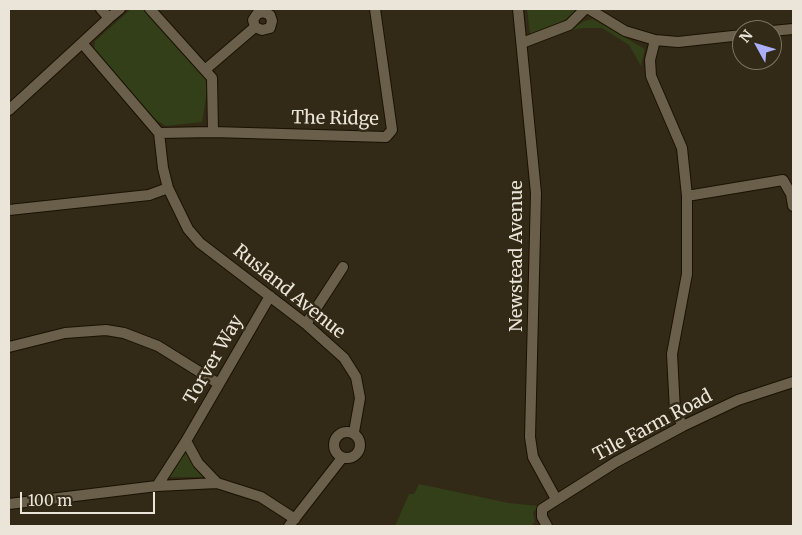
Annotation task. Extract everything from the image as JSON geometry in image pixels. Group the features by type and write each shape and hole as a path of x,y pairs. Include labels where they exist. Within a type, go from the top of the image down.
{"street":[{"path":"101,9 109,18"},
{"path":"9,110 120,9"},
{"path":"82,43 159,133 212,132 214,88 212,78 206,69 150,9"},
{"name":"The Ridge","path":"212,132 386,137 392,130 375,9"},
{"name":"Newstead Avenue","path":"518,9 536,193 530,437 533,457 556,498"},
{"path":"522,43 569,25 587,9 625,31 655,40 678,42 732,36"},
{"path":"206,69 255,28"},
{"path":"655,40 650,60 651,76 682,148 687,196 687,274 672,354 675,411 683,426"},
{"name":"Rusland Avenue","path":"159,133 163,168 168,188 188,229 200,243 306,324 344,358 356,377 360,398 354,432 360,445 358,453 351,458 342,458 292,523"},
{"path":"687,196 783,180 791,194 793,206"},
{"path":"9,210 149,195 168,188"},
{"path":"306,324 343,267"},
{"name":"Torver Way","path":"157,486 186,441 270,296"},
{"path":"9,347 65,332 106,330 141,338 158,346 219,384"},
{"name":"Tile Farm Road","path":"544,522 542,509 556,498 616,462 683,426 738,400 793,382"},
{"path":"342,458 336,453 334,444 338,436 346,432 354,432"},
{"path":"186,441 198,463 217,483"},
{"path":"9,504 157,486 217,483 261,497 292,523"}],"green space":[{"path":"131,9 144,9 203,75 208,85 202,122 166,126 156,120 94,50 95,41"},
{"path":"527,9 576,10 569,18 535,34 530,33"},
{"path":"593,19 645,49 641,66 629,45 602,28 583,28 568,31 584,21"},
{"path":"185,450 207,477 169,477"},
{"path":"419,484 509,503 539,506 533,512 535,522 531,526 395,526 409,494 414,494"}]}
